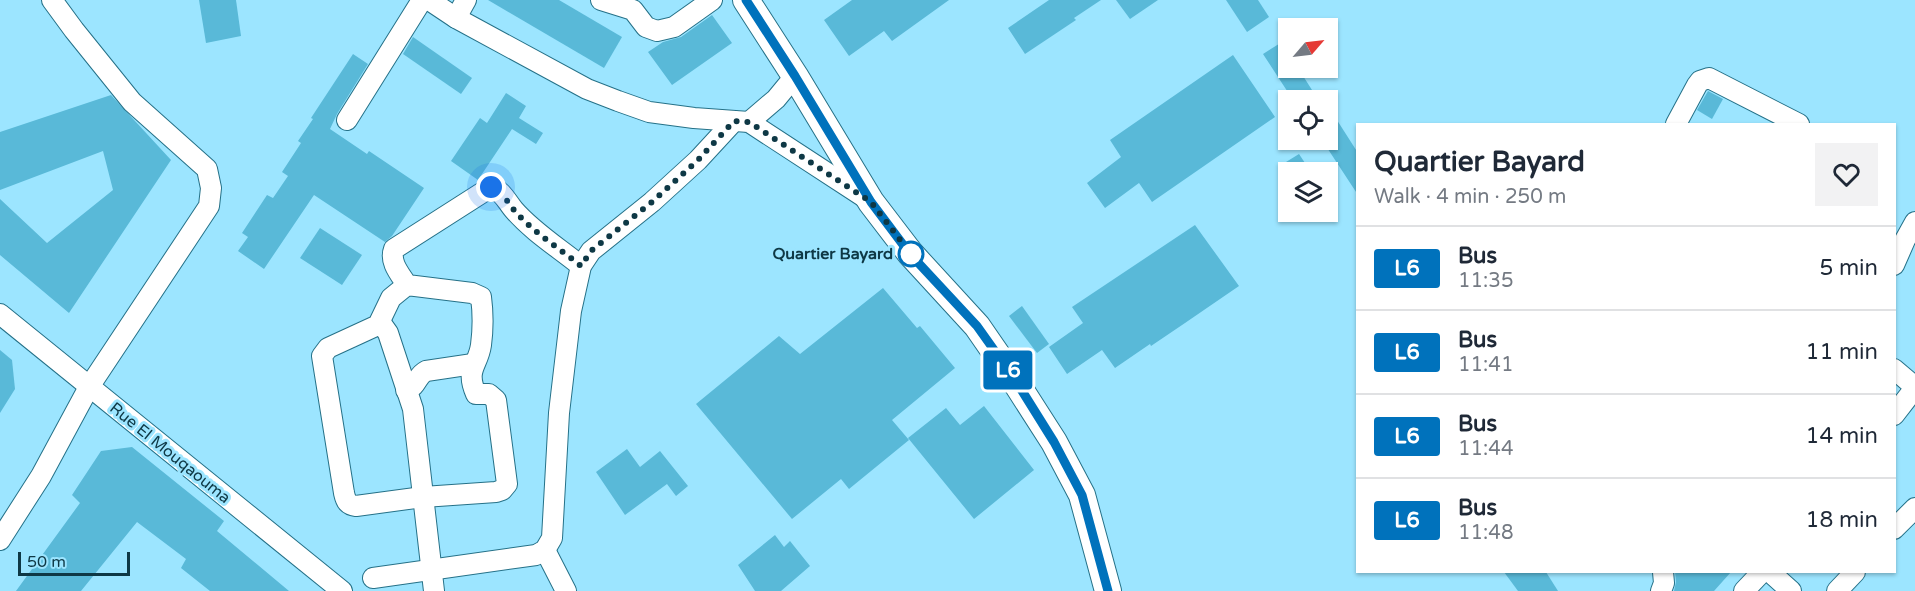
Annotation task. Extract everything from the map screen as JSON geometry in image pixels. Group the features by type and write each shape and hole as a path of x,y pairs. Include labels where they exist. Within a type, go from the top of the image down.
{"main road":[{"path":"746,0 871,202 910,254 977,326 1014,378 1054,442 1082,495 1108,591"}],"street":[{"path":"0,540 41,476 89,387 209,206 211,188 207,169 132,102 52,0"},
{"path":"346,120 422,0"},
{"path":"429,0 456,18 587,89 649,112 741,121 871,202"},
{"path":"456,18 466,0"},
{"path":"601,0 630,5 646,27 657,31 674,27 712,0"},
{"path":"373,578 536,555 545,550 552,538 559,413 571,311 581,266 591,251 652,202 741,121 776,99 795,76"},
{"path":"1677,123 1697,85 1709,78 1797,123"},
{"path":"407,285 394,265 392,257 394,249 486,188 491,187 497,189 532,228 581,266"},
{"path":"1896,262 1910,243 1915,222"},
{"path":"407,285 464,292 481,297 481,344 478,357 471,370 476,394 489,394 496,400 507,484 502,490 356,506 350,505 346,500 322,356 328,348 378,325 391,298 407,285"},
{"name":"Rue El Mouqaouma","path":"0,314 342,591"},
{"path":"378,325 383,326 388,333 413,409 434,591"},
{"path":"406,390 417,383 421,374 426,371 474,364"},
{"path":"1896,372 1913,395 1896,413"},
{"path":"1896,527 1915,508"},
{"path":"545,550 566,591"},
{"path":"1661,591 1664,583 1663,573"},
{"path":"1744,591 1761,573"},
{"path":"1771,573 1791,591"},
{"path":"1837,591 1854,573"}],"building":[{"path":"199,0 236,0 241,36 206,43"},
{"path":"488,0 559,0 622,37 604,68"},
{"path":"852,0 949,0 892,41 884,31 849,56 824,20"},
{"path":"1049,0 1101,0 1074,18 1076,20 1025,54 1008,28"},
{"path":"1116,0 1158,0 1130,19"},
{"path":"1226,0 1258,0 1269,17 1247,32"},
{"path":"712,15 732,43 672,85 648,52 663,42 681,37"},
{"path":"413,37 472,78 461,94 403,54"},
{"path":"1278,45 1278,77 1263,54"},
{"path":"353,54 368,64 330,129 367,154 369,151 424,188 392,236 385,242 314,195 264,269 238,251 248,237 242,233 267,195 273,198 288,176 282,172 301,143 298,141"},
{"path":"1233,55 1275,117 1152,202 1139,183 1105,208 1087,183 1121,157 1110,140"},
{"path":"1279,78 1304,78 1312,90 1286,90"},
{"path":"1708,91 1723,99 1712,119 1697,110"},
{"path":"506,93 526,106 519,118 543,133 536,144 512,129 478,180 451,161 480,118 487,123"},
{"path":"111,95 171,160 69,313 0,255 0,199 47,243 113,190 103,151 0,190 0,132"},
{"path":"1338,122 1356,150 1356,192 1329,150 1338,150"},
{"path":"1299,154 1304,162 1286,162"},
{"path":"1195,225 1239,286 1115,368 1102,350 1067,374 1049,347 1083,323 1072,307"},
{"path":"320,228 362,255 342,285 300,258"},
{"path":"883,288 917,328 920,326 955,368 892,420 909,440 849,489 841,479 792,519 696,404 779,336 800,354"},
{"path":"1022,306 1049,344 1037,353 1009,316"},
{"path":"0,350 12,360 15,389 0,413"},
{"path":"984,406 1034,470 974,519 908,438 946,408 960,425"},
{"path":"132,447 224,521 217,531 289,591 210,591 181,568 186,559 137,522 81,591 16,591 80,503 72,495 101,451"},
{"path":"627,449 640,467 660,451 688,486 676,496 667,484 625,515 596,472"},
{"path":"775,535 784,547 790,541 810,566 781,591 755,591 738,565"},
{"path":"1505,573 1547,573 1558,591 1518,591"},
{"path":"1675,573 1730,573 1714,591 1674,591"}],"bus line":[{"name":"L6","path":"746,0 871,202 910,254 977,326 1014,378 1054,442 1082,495 1108,591"}],"place":[{"name":"Quartier Bayard","path":"911,254"}],"route":[{"path":"491,187 497,189 532,228 581,266 591,251 652,202 698,160 734,121 749,122 871,202 911,254"}]}
